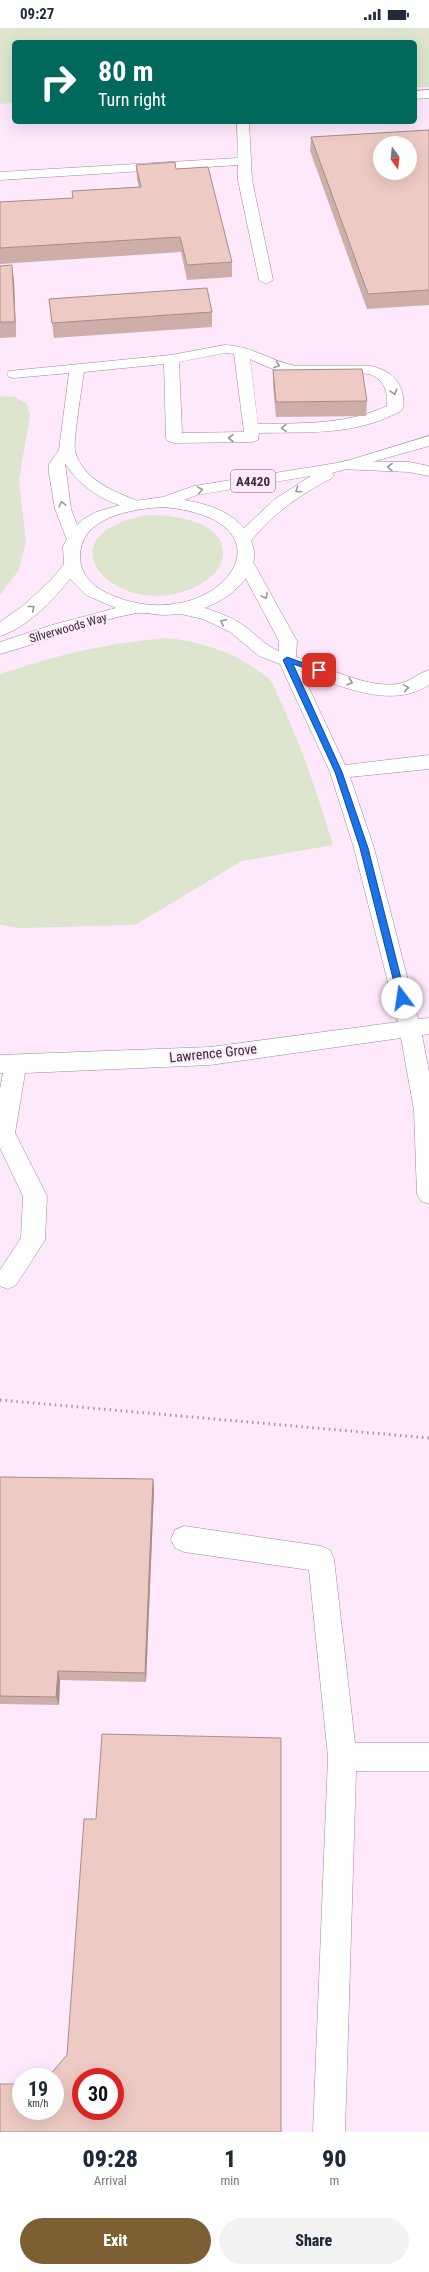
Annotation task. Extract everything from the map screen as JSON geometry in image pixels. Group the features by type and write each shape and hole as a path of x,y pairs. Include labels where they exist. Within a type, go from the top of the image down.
{"street":[{"path":"417,95 429,94"},
{"path":"243,124 245,180 266,280"},
{"path":"0,176 244,161"},
{"path":"14,374 171,358 225,349 241,350 280,367 296,370 371,370 383,373 391,383 396,398 395,408 384,414 344,425 250,429"},
{"path":"171,358 174,438 252,437 241,350"},
{"path":"75,541 63,509 56,472 57,464 67,450 77,367"},
{"name":"A4420","path":"163,502 194,491 345,466 429,441"},
{"path":"67,450 73,465 86,482 98,491 132,504"},
{"path":"345,466 409,467 429,471"},
{"name":"A4420","path":"243,540 254,525 276,505 306,485 345,466"},
{"path":"429,676 416,686 406,689 380,689 363,686 311,666 287,660 265,652 229,625 208,615 178,608 136,608 105,599 83,584 72,564 71,556 75,541 87,525 96,518 132,504 163,502 193,506 219,516 238,531 243,540 245,562 288,641 287,660 338,772 364,848 419,1027 429,1194"},
{"path":"178,608 206,601 228,588 242,571 245,562"},
{"name":"Silverwoods Way","path":"0,630 45,597 58,584 72,564"},
{"name":"Silverwoods Way","path":"0,648 58,629 136,608"},
{"path":"338,772 429,762"},
{"name":"Lawrence Grove","path":"8,1278 33,1240 35,1196 4,1133 7,1065 210,1056 419,1027"},
{"path":"184,1539 321,1560 342,1757 329,2132"},
{"path":"342,1757 429,1757"}],"path":[{"path":"0,1400 429,1438"}],"green space":[{"path":"0,28 429,28 429,87 417,87 417,40 12,40 12,103 0,104"},
{"path":"0,396 15,397 27,404 30,416 19,480 26,542 19,570 0,595"},
{"path":"147,515 171,516 198,523 209,529 218,537 223,547 221,564 216,572 197,586 168,595 141,594 118,586 101,573 93,557 96,541 113,526"},
{"path":"165,638 192,642 220,650 245,662 270,680 289,720 303,755 333,845 242,861 135,925 21,928 0,925 0,675 35,663 83,650 115,644"}],"building":[{"path":"429,130 429,290 368,294 311,137"},
{"path":"175,162 176,169 208,167 232,262 187,265 180,237 0,248 0,202 73,198 72,191 141,187 136,165"},
{"path":"12,265 15,322 0,322 0,266"},
{"path":"207,288 212,312 52,323 49,299"},
{"path":"362,369 367,401 276,402 273,370"},
{"path":"0,1477 153,1479 145,1673 58,1671 56,1697 0,1696"},
{"path":"102,1734 281,1738 281,2132 0,2132 0,2084 12,2084 12,2120 64,2120 64,2068 56,2068 67,2055 84,1819 96,1819"}],"route":[{"path":"319,670 311,666 287,660 338,772 364,848 402,998"}]}
